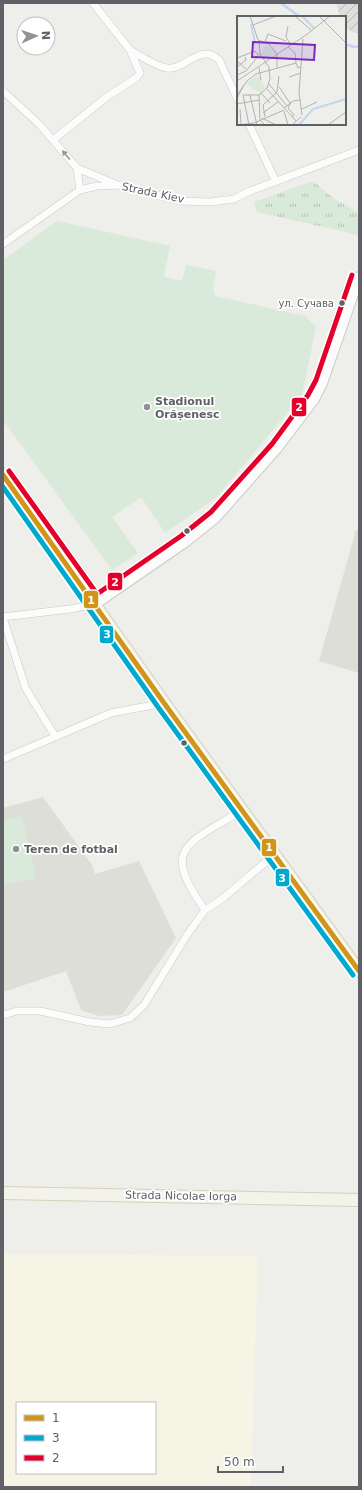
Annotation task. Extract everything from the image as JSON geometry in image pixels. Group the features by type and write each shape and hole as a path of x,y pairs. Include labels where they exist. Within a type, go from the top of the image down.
{"main road":[{"path":"95,604 206,526 226,508 259,470 314,398 322,384 358,284"},
{"path":"3,475 164,703 359,971"},
{"name":"Strada Nicolae Iorga","path":"3,1193 359,1200"}],"street":[{"path":"53,140 102,100 138,75 139,69 130,50 93,3"},
{"path":"130,50 168,68 179,66 201,55 209,54 215,56 219,60 237,98"},
{"path":"3,91 53,140 76,168 118,185"},
{"path":"249,125 276,182"},
{"name":"Strada Kiev","path":"3,244 80,190 96,186 118,185 180,201 210,202 234,199 250,191 359,150"},
{"path":"76,168 80,190"},
{"path":"55,736 26,690 3,618 95,604"},
{"path":"3,759 55,736 68,733 111,714 164,703"},
{"path":"205,910 189,888 183,870 182,855 194,841 242,810"},
{"path":"3,1015 17,1011 40,1011 90,1022 110,1024 130,1018 144,1005 187,935 205,910 222,899 275,854"}],"shaded area":[{"path":"336,3 359,3 359,33 346,28 346,16 340,16"},
{"path":"356,530 359,531 359,673 319,661"},
{"path":"43,797 92,865 95,874 139,861 176,938 122,1015 99,1016 81,1010 66,971 3,992 3,808"},
{"path":"3,1254 258,1256 251,1487 3,1487"}],"green space":[{"path":"313,181 333,198 359,213 359,235 257,212 254,202"},
{"name":"Stadionul Orășenesc","path":"57,221 170,246 164,275 165,277 182,281 186,265 216,271 213,288 215,296 305,316 316,327 302,395 217,497 165,533 141,497 112,517 138,553 112,570 3,420 3,260"},
{"name":"Teren de fotbal","path":"22,816 36,878 3,885 3,820"}],"waterway":[{"path":"281,3 299,16"},
{"path":"346,44 354,47 359,46"}],"transit line":[{"name":"2","path":"9,471 97,594 181,536 211,512 272,444 308,395 316,380 352,275"},
{"name":"1","path":"3,475 164,703 359,971"},
{"name":"3","path":"3,487 158,707 353,975"}],"place":[{"name":"ул. Сучава","path":"342,303"},
{"name":"Stadionul Orășenesc","path":"147,407"},
{"name":"Teren de fotbal","path":"16,849"}]}
